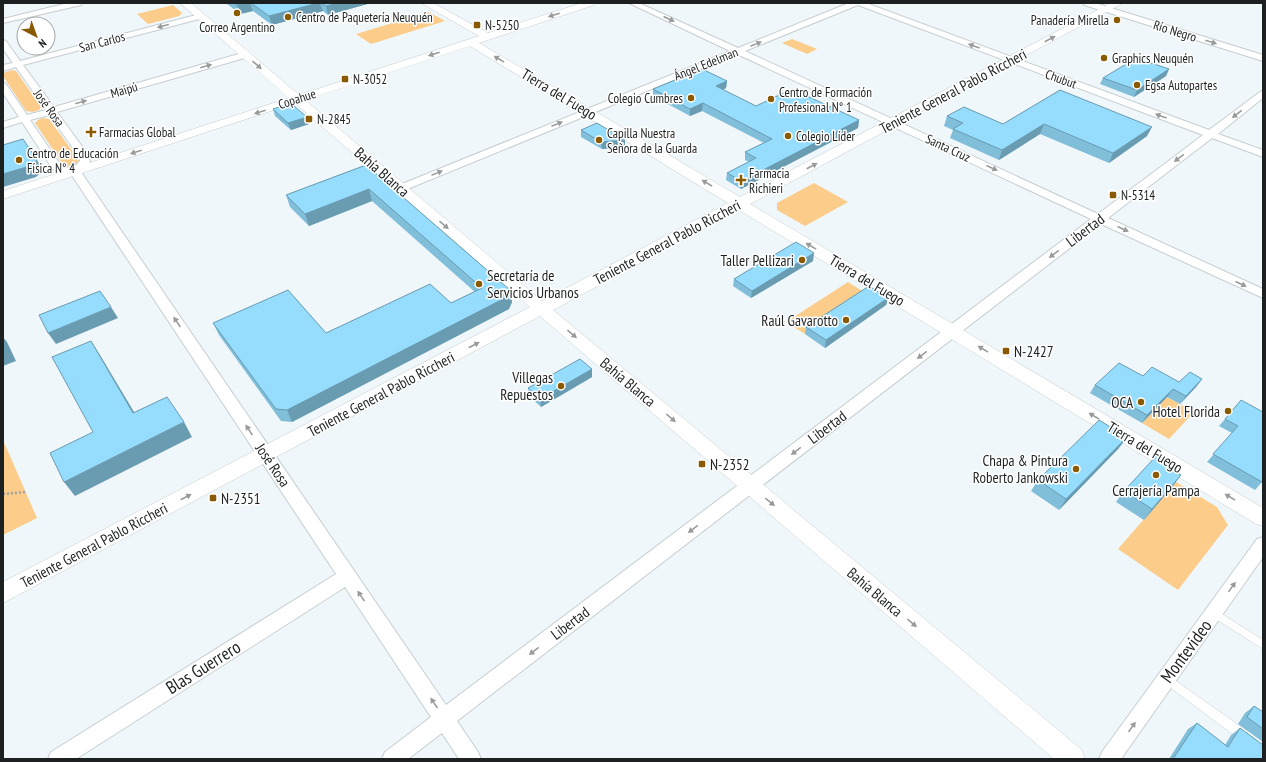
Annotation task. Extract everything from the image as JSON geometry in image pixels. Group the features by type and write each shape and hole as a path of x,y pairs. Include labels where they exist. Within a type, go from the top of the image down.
{"street":[{"path":"3,21 78,3"},
{"name":"Bahía Blanca","path":"185,3 542,309 1072,759"},
{"path":"426,3 487,37"},
{"name":"Copahue","path":"3,195 591,3"},
{"name":"Santa Cruz","path":"633,3 1263,294"},
{"path":"643,8 656,3"},
{"name":"Ángel Edelman","path":"401,188 857,3"},
{"name":"Chubut","path":"857,3 1263,154"},
{"name":"Río Negro","path":"1087,3 1263,58"},
{"name":"Teniente General Pablo Riccheri","path":"3,593 1118,3"},
{"name":"San Carlos","path":"3,68 200,16"},
{"name":"Tierra del Fuego","path":"471,42 1263,518"},
{"name":"José Rosa","path":"3,43 84,156 85,162 75,172"},
{"name":"Maipú","path":"3,125 245,55"},
{"name":"José Rosa","path":"3,86 56,166 60,169 75,172 471,759"},
{"name":"Libertad","path":"392,759 1263,94"},
{"name":"Montevideo","path":"1109,759 1263,544"},
{"name":"Blas Guerrero","path":"58,759 348,576"}],"lane":[{"path":"1214,613 1263,645"},
{"path":"1166,679 1250,740"}],"path":[{"path":"3,494 25,492"}],"shaded area":[{"path":"173,5 182,13 179,16 148,24 137,14"},
{"path":"429,12 445,21 371,44 356,34"},
{"path":"792,39 817,49 807,54 782,43"},
{"path":"12,70 16,71 41,107 39,110 33,112 26,111 3,76 3,73"},
{"path":"43,118 49,119 79,160 77,164 73,166 64,166 35,123"},
{"path":"814,183 848,202 805,226 777,210 777,203"},
{"path":"848,282 867,294 805,334 786,322"},
{"path":"1167,397 1194,412 1169,439 1142,423"},
{"path":"3,440 37,518 3,535"},
{"path":"1176,482 1217,507 1228,525 1178,590 1118,549"}],"building":[{"path":"234,3 247,3 237,5"},
{"path":"251,3 318,3 269,16"},
{"path":"321,3 338,3 326,6"},
{"path":"1136,58 1169,69 1137,90 1103,78"},
{"path":"702,69 727,81 716,86 756,106 792,89 859,120 742,181 727,173 756,158 745,152 772,139 703,103 690,109 653,89"},
{"path":"1060,90 1152,127 1113,153 1044,124 1002,150 953,129 963,123 947,116 964,107 1003,124"},
{"path":"285,105 294,106 307,117 288,123 273,109"},
{"path":"597,123 625,140 601,142 581,130"},
{"path":"23,139 37,160 30,166 3,174 3,145"},
{"path":"366,165 510,290 507,297 287,410 276,409 213,323 288,290 326,333 430,284 451,303 482,288 369,189 305,214 286,195"},
{"path":"796,242 814,253 752,291 734,279"},
{"name":"Raúl Gavarotto","path":"869,286 888,298 826,340 806,327"},
{"path":"100,291 111,307 48,333 39,315"},
{"path":"91,341 133,413 167,397 184,422 64,482 50,453 93,432 52,357"},
{"path":"580,359 592,369 540,399 528,388"},
{"path":"1119,363 1143,376 1152,367 1179,382 1190,372 1202,379 1186,396 1173,389 1147,415 1095,385"},
{"path":"1241,400 1263,412 1262,482 1213,454 1238,426 1225,419"},
{"name":"Chapa & Pintura Roberto Jankowski","path":"1099,420 1127,437 1066,499 1038,480"},
{"path":"1157,455 1177,467 1174,471 1181,475 1152,509 1124,491"},
{"path":"1254,706 1263,712 1263,729 1247,717"},
{"path":"1197,723 1228,747 1240,728 1263,745 1263,759 1173,759"}],"place":[{"name":"Correo Argentino","path":"237,13"},
{"name":"Centro de Paquetería Neuquén","path":"288,17"},
{"name":"Panadería Mirella","path":"1117,20"},
{"name":"N-5250","path":"477,25"},
{"name":"Graphics Neuquén","path":"1104,58"},
{"name":"N-3052","path":"345,79"},
{"name":"Egsa Autopartes","path":"1137,85"},
{"name":"Colegio Cumbres","path":"691,98"},
{"name":"Centro de Formación Profesional N° 1","path":"771,99"},
{"name":"N-2845","path":"309,119"},
{"name":"Farmacias Global","path":"91,132"},
{"name":"Colegio Líder","path":"788,136"},
{"name":"Capilla Nuestra Señora de la Guarda","path":"599,140"},
{"name":"Centro de Educación Física N° 4","path":"19,160"},
{"name":"Farmacia Richieri","path":"741,180"},
{"name":"N-5314","path":"1113,195"},
{"name":"Taller Pellizari","path":"802,260"},
{"name":"Secretaría de Servicios Urbanos","path":"479,284"},
{"name":"Raúl Gavarotto","path":"846,320"},
{"name":"N-2427","path":"1006,351"},
{"name":"Villegas Repuestos","path":"561,386"},
{"name":"OCA","path":"1141,402"},
{"name":"Hotel Florida","path":"1228,411"},
{"name":"N-2352","path":"702,464"},
{"name":"Chapa & Pintura Roberto Jankowski","path":"1076,469"},
{"name":"Cerrajería Pampa","path":"1156,475"},
{"name":"N-2351","path":"213,498"}]}
